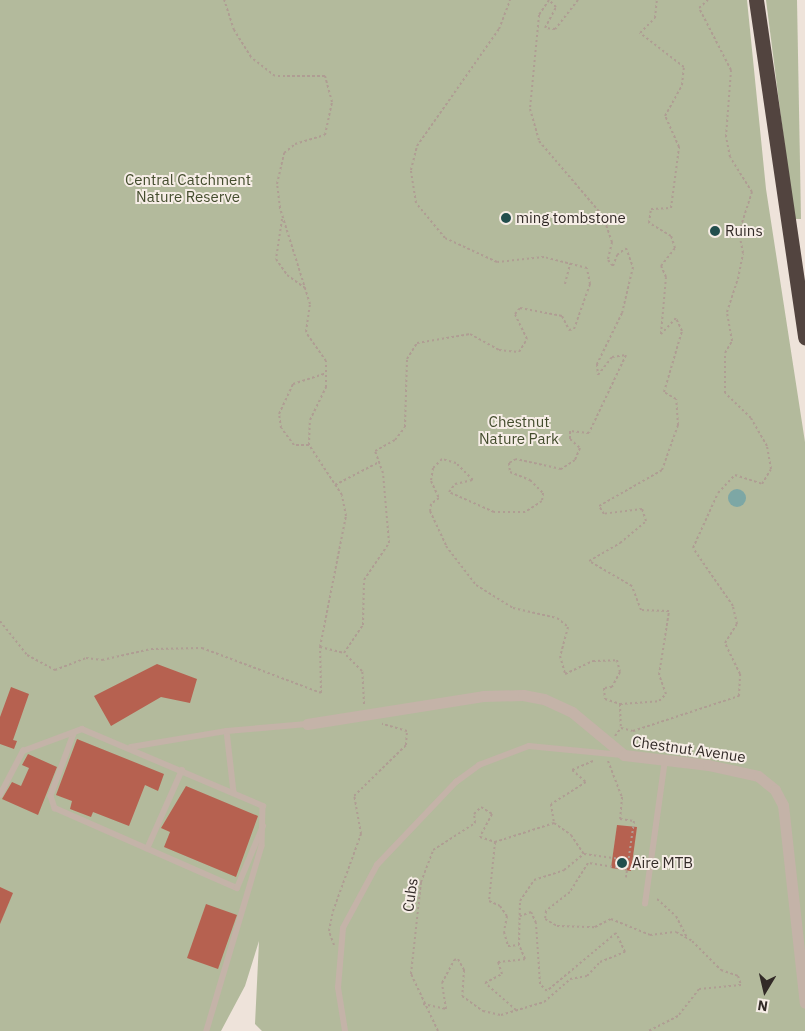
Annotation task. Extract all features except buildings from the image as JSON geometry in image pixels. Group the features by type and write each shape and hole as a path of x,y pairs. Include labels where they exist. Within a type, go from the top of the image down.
{"highway":[{"path":"756,0 805,337"}],"street":[{"name":"Chestnut Avenue","path":"308,724 483,696 533,697 572,712 624,755 750,772 780,797 805,1003"}],"lane":[{"path":"130,748 227,731 308,724"},
{"path":"0,795 23,751 88,730 263,806 265,820 262,846 207,1031"},
{"path":"227,731 234,792"},
{"path":"74,734 51,796 52,805 147,848 237,888 265,820"},
{"path":"345,1031 338,960 343,928 363,885 456,782 479,765 529,746 624,755"},
{"path":"645,904 665,760"},
{"path":"147,848 182,770"}],"path":[{"path":"0,621 27,655 55,670 86,658 102,660 151,649 202,648 321,693 320,648 346,516 335,485 309,445 310,420 326,387 324,374 326,361 306,332 310,304 282,217 276,184 284,153 295,144 325,135 332,102 325,76 275,76 251,57 234,30 224,0"},
{"path":"344,653 363,625 364,580 389,543 379,462 375,451 396,440 405,427 409,407 403,383 407,359 417,343 470,334 499,350 519,352 527,339 514,314 520,308 562,316 570,330 574,329 590,284 587,268 544,257 496,262 444,238 416,203 411,170 417,146 499,29 510,0"},
{"path":"578,0 555,29 545,28 556,7 549,0 539,15 530,109 539,141 603,216 612,242 608,260 613,266 617,255 626,248 633,267 622,314 597,364 598,375 612,358 626,355 588,433 570,431 570,439 580,448 575,460 561,469 516,459 509,463 510,472 530,480 543,493 542,501 525,512 494,512 449,492 455,484 473,480 456,463 442,459 433,468 431,481 440,498 431,504 430,511 446,546 476,585 513,608 557,618 568,627 560,656 565,674 593,661 617,660 620,672 612,687 604,688 605,699 620,704 659,701 666,694 659,675 669,611 641,610 632,586 589,562 646,521 642,509 604,514 599,506 662,470 678,425 676,398 664,392 682,331 676,318 661,334 666,277 661,266 675,248 671,236 649,223 651,209 671,208 679,147 665,116 682,85 684,66 640,33 656,18 657,0"},
{"path":"620,704 621,728 633,731 739,696 740,674 725,642 737,624 733,606 693,548 718,493 735,476 762,484 771,469 767,446 751,418 725,394 725,353 732,341 727,312 738,279 742,253 739,232 752,192 728,147 730,70 699,8 708,0"},
{"path":"282,217 276,258 287,275 305,288"},
{"path":"565,284 570,264"},
{"path":"309,445 294,445 282,428 279,414 293,384 324,374"},
{"path":"335,485 379,462"},
{"path":"320,648 344,653 362,671 369,715 374,722 407,731 406,745 354,796 361,834 329,930 338,960"},
{"path":"584,854 571,835 554,823 551,804 586,782 572,770 590,764 600,753"},
{"path":"607,753 610,776 622,797 620,819 634,821 626,877"},
{"name":"Cubs","path":"438,1031 423,1004 411,974 421,882 433,850 476,823 474,814 481,807 492,814 480,837 496,842"},
{"path":"519,945 508,946 504,932 506,916 500,906 489,902 496,842 554,823"},
{"path":"516,1010 485,983 502,974 498,962 525,959 519,945 520,901 534,880 564,870 584,854 628,860"},
{"path":"627,869 588,864 570,892 546,911 545,920 557,926 595,927 611,919 650,935 676,932 687,938 721,970 738,976 741,985 699,989 678,1016 649,1031"},
{"path":"657,899 676,916 687,938"},
{"path":"423,1004 446,1009 442,983 458,959 464,970 462,996 483,1011 501,1015 544,1002 570,978 587,976 600,962 625,952 616,933 547,991 540,984 536,923 531,912 520,916"}],"green space":[{"name":"Chestnut Nature Park","path":"0,0 747,0 766,189 805,442 805,1031 262,1031 255,1024 259,941 245,986 221,1031 0,1031"},
{"path":"766,0 797,0 801,219 794,219"}],"water":[{"path":"733,489 741,489 746,494 744,505 733,507 728,502 728,494"}],"place":[{"name":"ming tombstone","path":"506,218"},
{"name":"Ruins","path":"715,231"},
{"name":"Aire MTB","path":"622,863"}],"park label":[{"name":"Central Catchment Nature Reserve","path":"188,188"}]}
